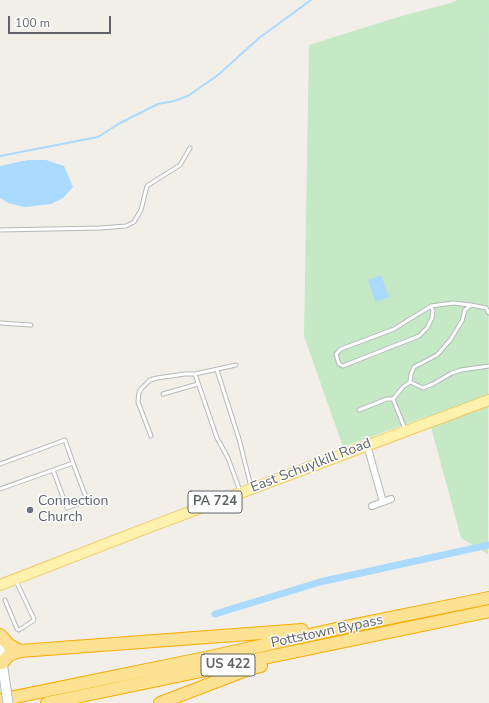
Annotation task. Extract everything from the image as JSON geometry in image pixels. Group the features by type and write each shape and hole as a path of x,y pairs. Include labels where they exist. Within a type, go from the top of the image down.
{"highway":[{"name":"Pottstown Bypass","path":"0,700 210,657 345,626 489,598"},
{"name":"Pottstown Bypass","path":"47,703 489,611"},
{"path":"2,663 9,655 20,651 345,626"},
{"path":"160,703 249,669 409,628"},
{"path":"0,635 9,645 20,651"}],"main road":[{"name":"East Schuylkill Road","path":"0,585 489,400"}],"street":[{"path":"367,445 383,502"},
{"path":"372,506 392,499"},
{"path":"0,648 8,703"}],"lane":[{"path":"0,230 126,226 134,222 141,210 147,186 180,164 190,148"},
{"path":"431,306 433,311 432,318 427,328 419,336 343,366 339,364 336,354 341,350 394,329 431,306 453,303 488,307 489,313"},
{"path":"359,410 387,399 393,399 410,382 414,367 437,355 451,339 462,321 465,310 471,305"},
{"path":"0,323 31,325"},
{"path":"151,436 138,402 139,392 150,380 217,370 236,365"},
{"path":"410,382 423,388 461,370 489,366"},
{"path":"217,370 239,439 251,489"},
{"path":"194,374 217,438 228,458 240,493"},
{"path":"163,394 198,384"},
{"path":"393,399 405,431"},
{"path":"0,464 65,440 87,500 67,508 53,470"},
{"path":"0,489 73,463"},
{"path":"5,600 18,630 34,621 16,579"}],"green space":[{"path":"457,0 489,0 488,554 461,538 428,416 343,447 304,336 309,45"}],"water":[{"path":"28,160 46,160 64,166 73,187 63,198 51,204 25,207 8,203 0,198 0,166"},
{"path":"381,275 390,297 375,302 368,280"}],"waterway":[{"path":"0,156 98,137 120,123 158,104 174,101 188,96 218,75 259,38 311,0"},
{"path":"215,614 320,582 489,545"}],"place":[{"name":"Connection Church","path":"30,510"}]}
